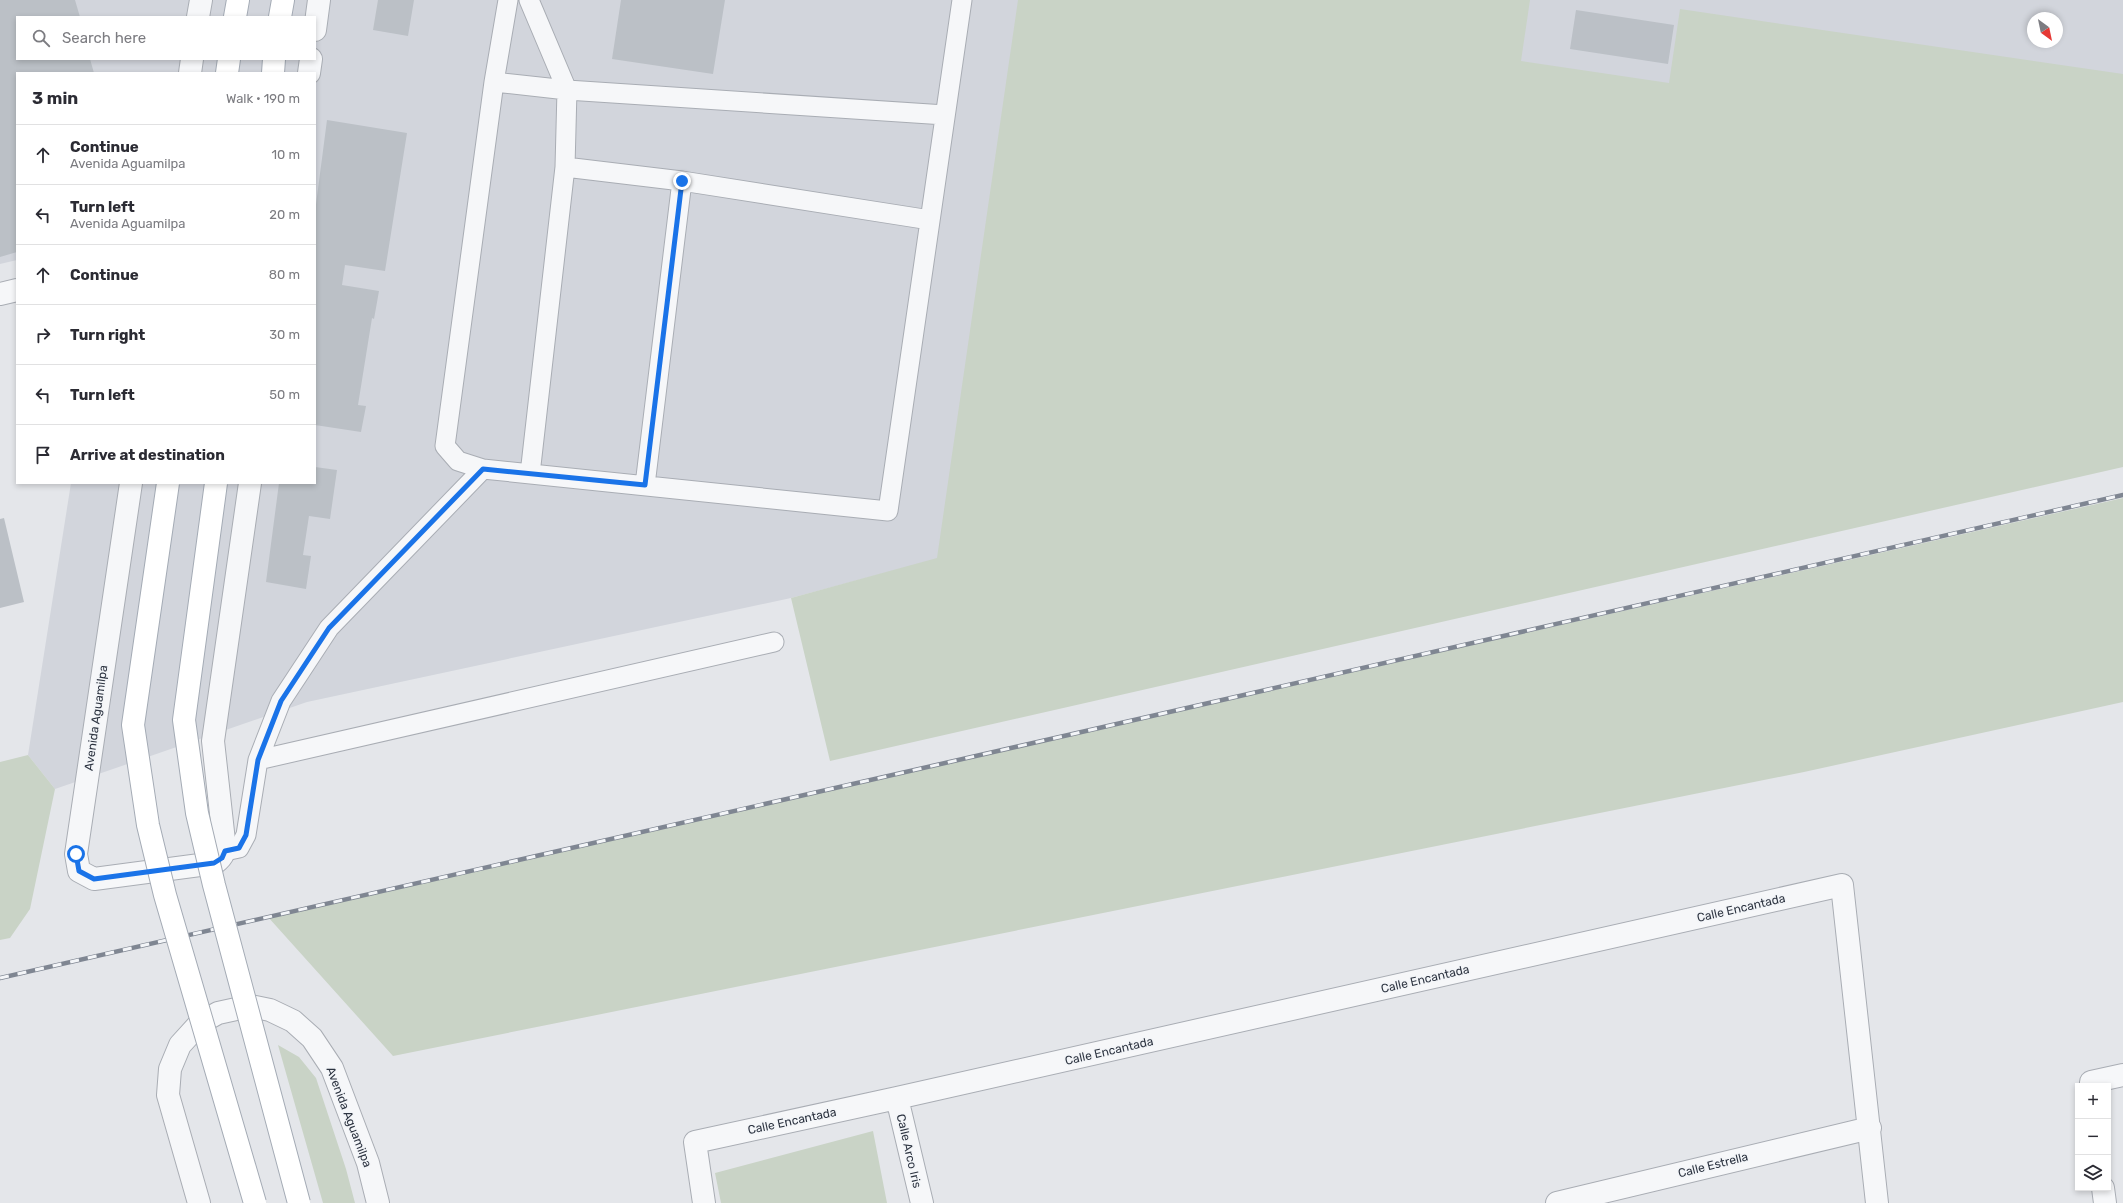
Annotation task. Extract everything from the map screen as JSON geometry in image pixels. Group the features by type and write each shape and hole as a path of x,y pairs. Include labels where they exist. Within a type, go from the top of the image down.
{"main road":[{"path":"235,16 238,0"},
{"path":"280,16 282,0"},
{"path":"227,72 229,60"},
{"path":"272,72 274,60"},
{"path":"168,484 133,725 148,824 165,895 255,1203"},
{"path":"216,484 184,720 197,813 214,885 299,1203"}],"street":[{"path":"198,16 201,0"},
{"path":"316,22 319,0"},
{"path":"190,72 192,60"},
{"path":"309,72 311,60"},
{"path":"0,294 16,290"},
{"name":"Avenida Aguamilpa","path":"131,484 77,846 77,863 79,871 94,879 214,863 222,858 225,851"},
{"path":"225,851 213,741 250,484"},
{"name":"Calle Encantada","path":"704,1203 695,1142 897,1098 1842,885 1870,1128 1877,1203"},
{"name":"Avenida Aguamilpa","path":"199,1203 168,1095 170,1069 180,1045 200,1023 218,1013 250,1006 270,1010 293,1021 312,1038 332,1068 368,1164 378,1203"},
{"path":"2095,1083 2123,1075"},
{"name":"Calle Arco Iris","path":"897,1098 922,1203"},
{"name":"Calle Estrella","path":"1557,1203 1870,1128"},
{"path":"2104,1191 2105,1203"}],"lane":[{"path":"508,0 494,82 445,446 458,461 483,469 888,511 962,0"},
{"path":"529,0 566,90 565,167 530,474"},
{"path":"494,82 566,90 945,115"},
{"path":"565,167 682,181 930,220"},
{"path":"645,485 682,181"},
{"path":"225,851 239,848 246,835 258,760 281,701 329,628 483,469"},
{"path":"258,760 774,642"}],"shaded area":[{"path":"0,0 2123,0 2123,290 937,559 791,598 307,702 55,789 28,755 71,484 316,484 316,72 16,72 16,260 0,264"},
{"path":"1018,0 1530,0 1521,61 1669,83 1680,9 2123,74 2123,467 830,761 791,598 937,558"},
{"path":"2123,498 2123,702 1804,772 393,1056 268,917"},
{"path":"28,755 55,789 30,909 10,938 0,940 0,762"},
{"path":"278,1045 299,1057 316,1078 346,1169 355,1203 323,1203"},
{"path":"873,1131 887,1203 721,1203 715,1173"}],"building":[{"path":"0,0 75,0 80,16 16,16 16,60 90,60 94,72 16,72 16,252 0,257"},
{"path":"378,0 414,0 408,36 373,30"},
{"path":"621,0 725,0 713,74 612,59"},
{"path":"1576,10 1674,25 1668,64 1570,49"},
{"path":"327,120 407,133 385,271 345,265 342,285 379,291 374,319 372,318 358,405 366,406 361,432 316,425 316,204"},
{"path":"316,467 337,470 330,519 309,516 303,555 311,556 306,589 266,582 279,484 316,484"},
{"path":"4,518 24,602 0,608 0,519"}],"railway":[{"path":"0,978 2123,495"}],"route":[{"path":"76,854 79,871 94,879 214,863 222,858 225,851 239,848 246,835 258,760 281,701 329,628 483,469 645,485 682,181"}]}
